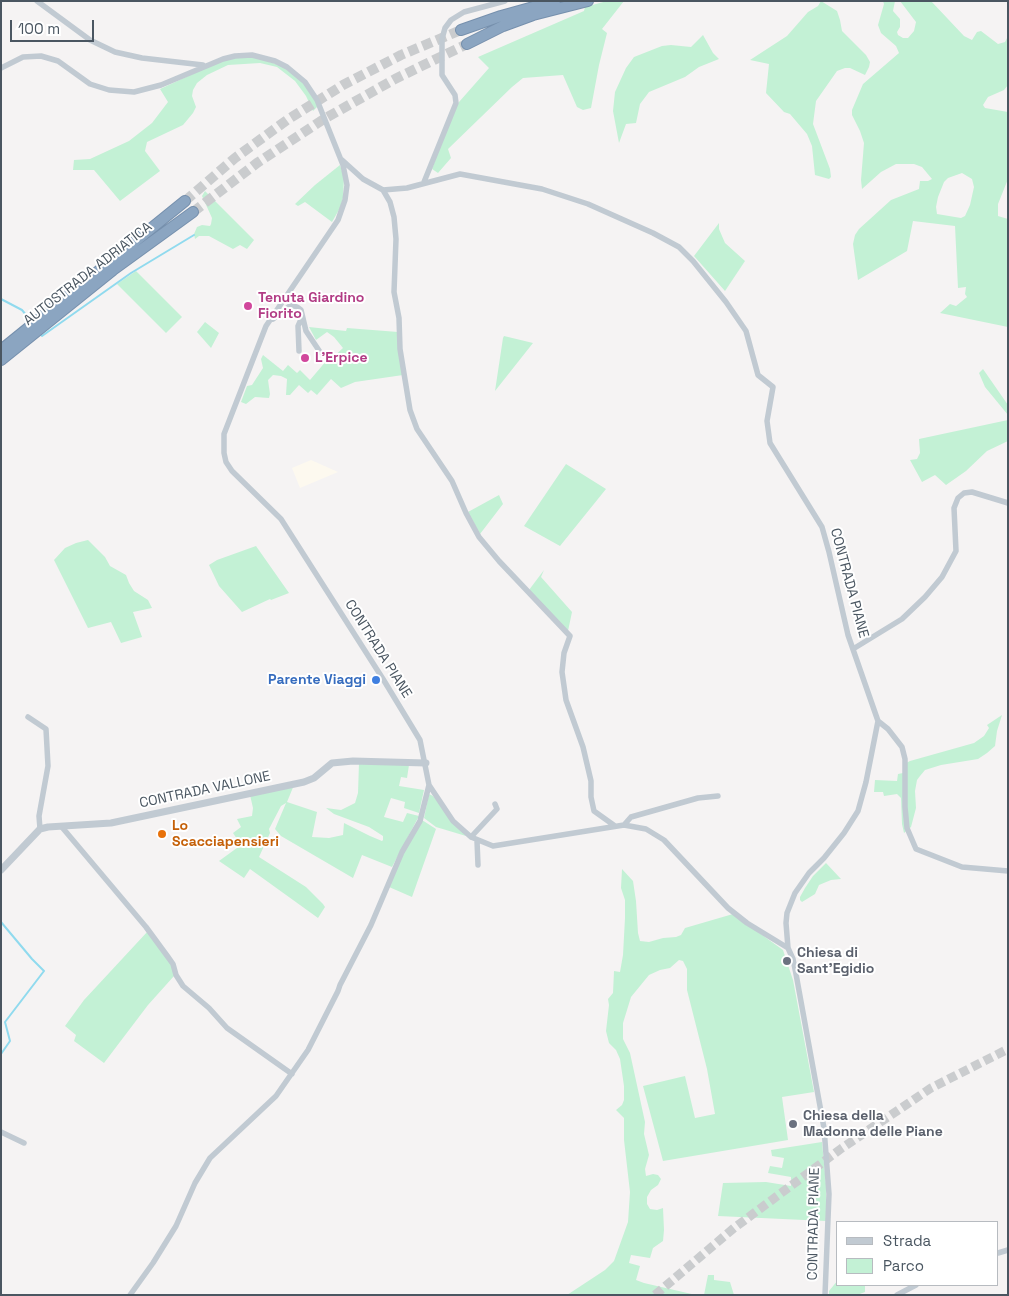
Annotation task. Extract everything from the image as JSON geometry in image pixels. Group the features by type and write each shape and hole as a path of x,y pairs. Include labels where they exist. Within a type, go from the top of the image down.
{"highway":[{"path":"461,30 501,16 555,1"},
{"path":"467,44 503,26 588,1"},
{"name":"AUTOSTRADA ADRIATICA","path":"1,350 185,201"},
{"name":"AUTOSTRADA ADRIATICA","path":"1,360 113,270 193,212"}],"street":[{"path":"37,1 90,40 115,52 142,58 205,65"},
{"path":"424,182 456,103 454,95 442,75 442,40 445,28 458,15 505,1"},
{"name":"CONTRADA PIANE","path":"1,68 23,57 31,55 41,56 58,61 90,84 101,88 134,92 162,85 205,65 244,55 262,57 287,67 305,82 314,94 341,158 347,185 346,200 340,216 266,326 224,434 224,453 226,462 232,471 281,519 420,740 429,785 453,821 474,839"},
{"name":"CONTRADA PIANE","path":"341,158 363,178 383,190 407,188 460,174 542,189 588,204 652,232 679,247 693,261 726,302 746,331 758,375 773,387 767,421 770,442 822,527 844,620 878,721 866,782 858,810 844,834 824,858 809,872 795,893 787,913 788,948 793,959 824,1128 829,1194 825,1295"},
{"path":"383,190 390,202 394,217 396,239 394,292 399,318 400,350 410,410 418,429 452,481 479,537 499,561 570,636 564,653 562,672 566,700 583,747 591,781 594,811 615,826"},
{"path":"266,326 291,305 301,310 306,331 320,352"},
{"path":"299,351 298,326 302,317"},
{"path":"853,650 902,619 925,598 942,577 956,551 954,508 958,498 964,493 972,492 1008,503"},
{"path":"1,870 40,830 39,816 48,766 46,729 28,717"},
{"path":"878,721 888,729 902,747 905,759 905,807 908,828 916,849 962,867 1008,871"},
{"name":"CONTRADA VALLONE","path":"40,830 48,827 112,823 304,782 314,778 322,769 332,763 426,763"},
{"path":"130,1295 176,1226 195,1183 210,1158 269,1103 308,1050 371,925 402,852 420,821 429,785"},
{"path":"624,825 631,817 698,798 718,796"},
{"path":"478,865 474,839 497,810 494,804"},
{"path":"474,839 493,846 615,826 624,825 646,829 664,840 728,908 746,923 788,948"},
{"path":"61,826 157,942 173,964 176,975 183,986 209,1008 227,1028 292,1074"},
{"path":"1,1132 24,1143"},
{"path":"897,1295 914,1286"}],"shaded area":[{"path":"311,460 338,472 300,488 292,468"}],"green space":[{"path":"607,1 624,1 602,29 607,33 591,108 583,110 577,107 563,75 523,78 448,149 451,158 438,173 432,169 447,126 459,102 489,68 478,57 584,11 585,7"},
{"path":"821,1 837,11 842,31 866,55 870,62 865,75 850,68 837,71 816,101 813,124 830,169 831,177 829,179 815,175 812,146 807,134 790,114 784,112 766,93 769,64 750,60 787,36 808,12 818,6"},
{"path":"883,1 895,1 893,11 900,19 900,27 897,32 903,38 908,38 914,31 916,22 900,1 931,1 964,36 972,40 977,32 981,31 998,44 1005,42 1008,36 1008,85 1004,90 988,97 983,105 985,108 1008,112 1008,179 998,204 998,216 1008,219 1008,327 940,313 950,304 956,306 967,297 965,294 966,287 958,288 955,226 913,221 907,251 858,280 853,244 859,229 891,200 919,189 920,181 932,179 922,167 914,164 896,164 881,172 862,189 864,143 852,115 852,110 863,84 899,53 896,46 881,33 878,25 884,4","holes":["962,173 972,179 974,187 970,205 965,216 961,218 937,214 938,197 944,182 948,178"]},
{"path":"703,35 713,53 719,59 699,67 685,77 649,92 640,104 636,123 626,124 619,143 613,111 615,92 626,68 634,57 662,46 691,47"},
{"path":"234,57 255,57 282,66 308,86 318,106 313,111 306,96 295,81 277,67 260,63 228,65 207,75 197,83 192,96 196,107 183,125 147,142 145,151 160,171 120,201 94,170 73,170 74,160 90,159 129,141 152,123 168,102 160,89"},
{"path":"340,165 344,178 343,198 332,222 305,202 298,206 295,204 315,185"},
{"path":"205,191 254,240 247,249 240,245 233,249 209,236 199,236 195,239 194,234 197,227 202,225 210,226 211,224 212,218 202,196"},
{"path":"719,223 719,229 725,243 745,261 725,291 694,256"},
{"path":"136,271 182,317 166,333 117,284"},
{"path":"205,322 219,333 211,348 197,332"},
{"path":"309,327 346,331 347,328 398,332 403,375 355,382 341,388 331,379 317,395 311,390 308,393 299,385 290,395 286,395 287,379 273,375 268,380 269,398 255,397 246,404 241,402 247,386 252,385 263,368 261,359 263,355 283,371 288,365 297,373 300,370 310,380 327,360 329,361 343,348 327,332 316,340"},
{"path":"504,336 533,343 495,391 503,338"},
{"path":"983,369 1008,405 1008,415 985,387 979,373"},
{"path":"1008,420 1008,441 987,451 966,471 946,485 935,475 922,482 910,460 917,459 920,453 919,439"},
{"path":"566,464 606,489 560,546 524,526"},
{"path":"499,495 503,504 480,534 468,512"},
{"path":"88,540 105,557 110,566 126,575 134,591 148,600 152,608 133,612 142,637 121,643 111,622 88,628 54,560 65,548"},
{"path":"256,546 289,593 270,599 242,612 219,586 209,565 217,560"},
{"path":"544,570 541,577 572,612 568,631 529,590"},
{"path":"1002,715 995,746 987,753 978,759 941,765 925,770 920,776 917,780 915,791 916,808 911,827 904,833 901,798 897,794 884,796 883,792 874,792 875,780 897,781 898,774 903,773 904,764 910,761 974,743 984,736 989,728 987,725"},
{"path":"359,763 409,765 407,778 401,777 399,786 424,790 419,813 404,808 405,802 391,798 384,817 403,822 407,813 419,816 392,867 362,855 353,878 281,836 275,829 286,803 281,806 269,829 270,833 259,857 306,887 323,904 325,907 318,918 250,869 244,878 219,861 241,845 233,833 241,827 237,819 252,816 253,808 250,795 294,785 287,802 317,812 312,837 329,838 343,835 344,823 382,841 383,836 369,827 334,814 326,808 341,810 355,803 358,793"},
{"path":"429,794 433,796 466,836 436,827 424,818"},
{"path":"422,820 436,829 412,897 389,887 401,858"},
{"path":"826,863 841,879 831,880 819,885 815,894 802,902 800,897 805,888 813,876"},
{"path":"622,869 633,881 640,941 649,942 676,937 681,935 685,928 733,914 783,950 793,980 814,1092 782,1097 788,1140 663,1161 643,1086 685,1076 695,1118 715,1114 707,1069 687,990 687,969 683,961 679,960 670,968 649,975 631,997 623,1023 623,1039 630,1053 645,1122 644,1134 649,1155 645,1169 646,1176 658,1175 661,1179 647,1197 647,1204 650,1209 657,1210 663,1208 664,1230 663,1241 653,1248 650,1258 631,1255 629,1263 640,1266 636,1280 696,1295 567,1295 605,1270 614,1261 628,1222 630,1192 624,1140 624,1118 616,1110 622,1105 624,1100 624,1086 620,1059 616,1050 609,1043 606,1031 608,999 613,993 614,971 620,972 623,955 625,900 621,888"},
{"path":"148,931 171,962 174,976 148,1005 104,1063 74,1041 76,1035 65,1026 84,1000"},
{"path":"822,1142 826,1184 826,1221 718,1216 723,1183 766,1182 791,1186 791,1177 768,1173 770,1166 782,1168 784,1158 772,1156 771,1150"},
{"path":"708,1275 714,1275 714,1280 730,1282 734,1295 704,1295"},
{"path":"836,1282 836,1286 865,1286 865,1292 857,1295 829,1295 829,1291"}],"waterway":[{"path":"40,333 42,336 131,273 194,235"},
{"path":"1,299 22,310 31,321"},
{"path":"1,922 44,971 5,1022 10,1041 1,1054"}],"tunnel":[{"path":"185,201 235,158 287,120 343,85 401,55 461,30"},
{"path":"193,212 257,163 324,119 395,79 467,44"},
{"path":"655,1295 734,1228 842,1148 931,1088 1008,1049"}],"place":[{"name":"Tenuta Giardino Fiorito","path":"248,306"},
{"name":"L'Erpice","path":"305,358"},
{"name":"Parente Viaggi","path":"376,680"},
{"name":"Lo Scacciapensieri","path":"162,834"},
{"name":"Chiesa di Sant'Egidio","path":"787,961"},
{"name":"Chiesa della Madonna delle Piane","path":"793,1124"}]}
